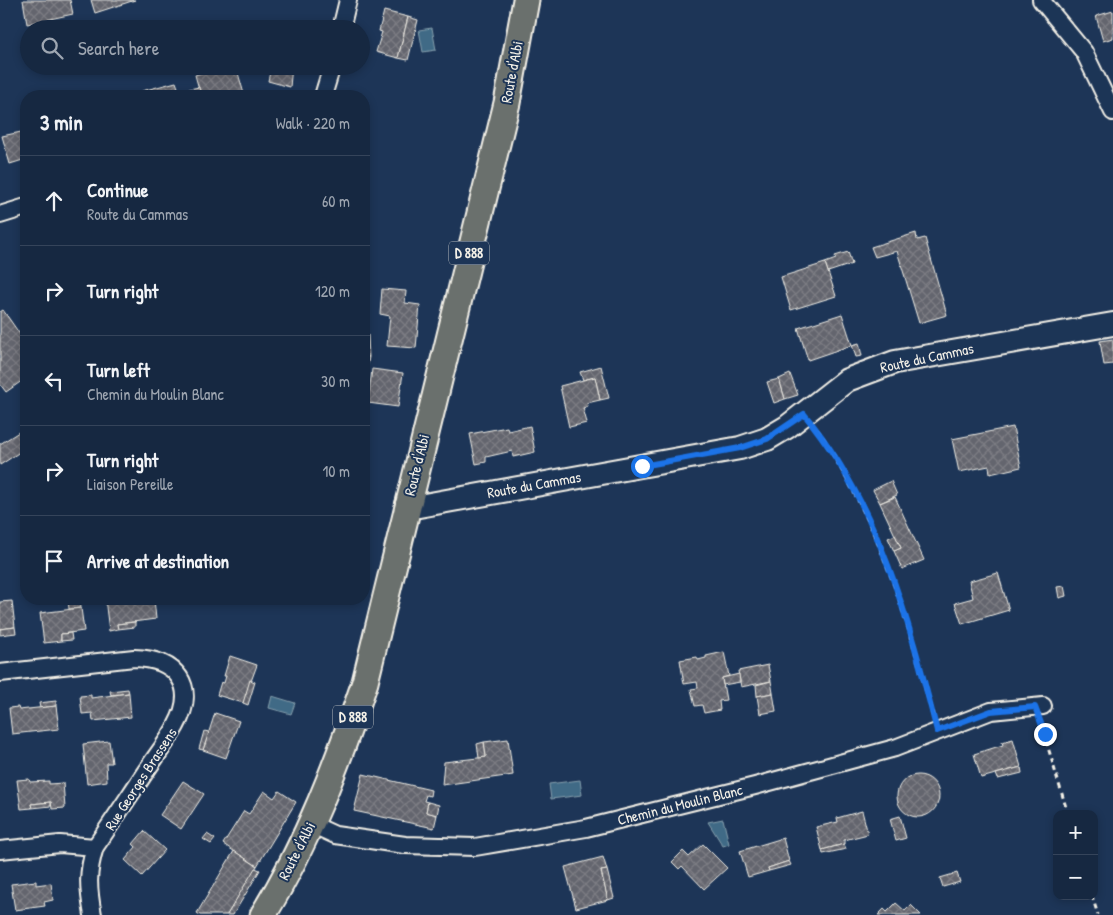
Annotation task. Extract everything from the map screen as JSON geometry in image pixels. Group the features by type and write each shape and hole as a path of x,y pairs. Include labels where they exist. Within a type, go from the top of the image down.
{"main road":[{"name":"Route d'Albi","path":"263,915 311,824 340,756 365,682 507,103 526,0"}],"street":[{"path":"343,20 348,0"},
{"path":"1042,0 1084,52 1113,112"},
{"path":"326,90 330,75"},
{"path":"0,215 20,209"},
{"name":"Route du Cammas","path":"407,505 419,506 740,448 767,439 804,414 847,380 895,362 1113,324"},
{"name":"Rue Georges Brassens","path":"0,673 134,658 150,658 170,667 183,683 184,697 176,725 95,847 89,867 88,885 92,915"},
{"name":"Chemin du Moulin Blanc","path":"311,824 335,835 406,845 475,847 586,828 755,786 895,748 991,711 1039,706"},
{"path":"0,850 60,844 95,847"}],"path":[{"path":"804,414 824,439 858,500 898,590 937,731"},
{"path":"1039,706 1067,810"},
{"path":"1093,900 1098,915"}],"water":[{"path":"432,28 436,50 423,52 419,30"},
{"path":"272,696 295,703 291,714 269,708"},
{"path":"580,780 582,795 551,799 549,784"},
{"path":"723,819 729,844 723,846 708,822"}],"building":[{"path":"23,0 70,0 73,14 45,20 26,20"},
{"path":"91,0 135,0 95,13"},
{"path":"384,11 408,17 398,58 376,52 382,32 379,31"},
{"path":"1113,11 1113,38 1103,41 1096,16"},
{"path":"408,17 418,20 408,60 398,58"},
{"path":"195,75 239,75 243,90 199,90"},
{"path":"269,75 291,75 290,87 268,81"},
{"path":"176,82 179,90 146,90"},
{"path":"199,87 200,90 189,90"},
{"path":"20,132 20,161 10,164 2,136"},
{"path":"916,233 917,240 925,238 947,315 919,323 897,251 875,257 871,247"},
{"path":"848,252 852,264 828,272 825,263 836,259 835,256"},
{"path":"825,263 836,296 791,310 781,277"},
{"path":"382,289 406,291 405,303 420,305 416,348 387,346 390,316 380,314"},
{"path":"3,310 20,334 20,382 6,392 0,384 0,312"},
{"path":"842,314 852,345 808,360 798,328"},
{"path":"1113,339 1113,364 1104,365 1100,341"},
{"path":"859,343 862,356 856,357 852,345"},
{"path":"601,366 609,398 600,400 595,377 583,380 580,372"},
{"path":"372,369 403,373 398,407 370,403"},
{"path":"790,374 798,395 785,399 779,379"},
{"path":"595,377 600,400 587,403 588,406 583,408 587,423 569,427 560,386"},
{"path":"779,379 785,399 774,403 767,382"},
{"path":"530,426 535,452 513,457 512,451 486,457 486,462 476,464 470,434 507,427 508,431"},
{"path":"1013,427 1021,467 990,474 989,466 959,472 952,439"},
{"path":"20,431 20,452 0,465 0,444"},
{"path":"891,481 897,495 880,503 873,490"},
{"path":"895,497 924,560 902,569 894,551 901,548 880,503"},
{"path":"895,535 901,548 894,551 888,538"},
{"path":"998,573 1009,610 962,624 955,603 973,598 969,581"},
{"path":"1064,586 1066,596 1059,598 1057,587"},
{"path":"12,601 15,627 0,629 0,602"},
{"path":"69,605 81,605 81,608 69,609"},
{"path":"106,605 155,605 156,619 117,624 118,629 109,631"},
{"path":"81,608 84,631 61,634 61,641 44,643 40,613"},
{"path":"135,622 135,627 118,629 117,624"},
{"path":"15,627 16,633 0,635 0,629"},
{"path":"71,633 72,640 61,641 61,634"},
{"path":"724,652 729,676 722,678 726,700 719,701 720,710 704,713 702,705 695,706 691,689 698,688 697,682 684,684 680,660 697,657 698,660"},
{"path":"230,656 257,665 243,703 217,695 221,682 224,683 226,676 224,676"},
{"path":"768,665 771,681 741,687 738,671"},
{"path":"739,674 740,682 723,685 722,678"},
{"path":"250,680 255,682 248,705 243,703"},
{"path":"771,681 773,693 757,696 756,685"},
{"path":"128,689 129,693 111,695 110,691"},
{"path":"129,693 131,717 93,721 92,713 82,714 80,696 91,695 91,698"},
{"path":"773,693 776,711 760,714 757,696"},
{"path":"56,701 56,706 40,708 39,703"},
{"path":"56,706 59,729 12,734 9,708 18,707 19,710"},
{"path":"215,713 239,721 226,758 203,750"},
{"path":"204,731 209,732 203,750 199,749"},
{"path":"508,739 513,775 442,785 444,762 486,757 484,742"},
{"path":"1013,739 1021,767 981,778 974,754 1003,745 1002,742"},
{"path":"109,741 112,763 106,763 107,781 87,784 83,744"},
{"path":"484,742 486,757 479,758 477,744"},
{"path":"1021,767 1022,773 998,779 996,774"},
{"path":"363,774 431,790 430,796 426,795 424,801 428,802 426,812 437,815 434,828 354,811"},
{"path":"918,775 933,781 939,796 933,811 918,817 903,811 897,796 903,781"},
{"path":"29,779 30,782 49,781 49,784 63,783 65,808 52,809 51,802 31,804 32,808 21,809 17,780"},
{"path":"183,781 204,794 181,829 160,815"},
{"path":"264,791 274,798 279,791 296,802 257,866 223,844 244,811 249,814"},
{"path":"51,802 51,806 32,808 31,804"},
{"path":"428,802 439,805 437,815 426,812"},
{"path":"862,811 868,834 844,840 844,844 822,850 816,827 838,822 837,818"},
{"path":"900,816 906,838 896,841 890,819"},
{"path":"144,831 165,850 142,876 125,860 136,847 133,844"},
{"path":"207,834 215,839 211,844 203,839"},
{"path":"783,838 789,861 768,868 769,871 748,877 740,851"},
{"path":"703,844 727,868 704,889 682,866 679,869 672,862 683,851 689,857"},
{"path":"844,844 846,849 823,854 822,850"},
{"path":"234,851 257,866 227,915 200,915 197,913"},
{"path":"603,857 607,870 601,871 608,900 576,908 565,867"},
{"path":"789,861 791,865 769,871 768,868"},
{"path":"255,868 260,870 233,915 227,915"},
{"path":"607,870 614,898 608,900 601,871"},
{"path":"957,873 960,882 943,887 940,878"},
{"path":"36,881 36,885 51,883 53,900 44,902 45,906 15,910 11,884"},
{"path":"896,903 905,911 911,905 921,915 878,915 884,909 887,912"}],"route":[{"path":"642,466 740,448 767,439 787,428 804,414 824,439 858,500 898,590 919,660 937,731 991,711 1035,707 1045,734"}]}
